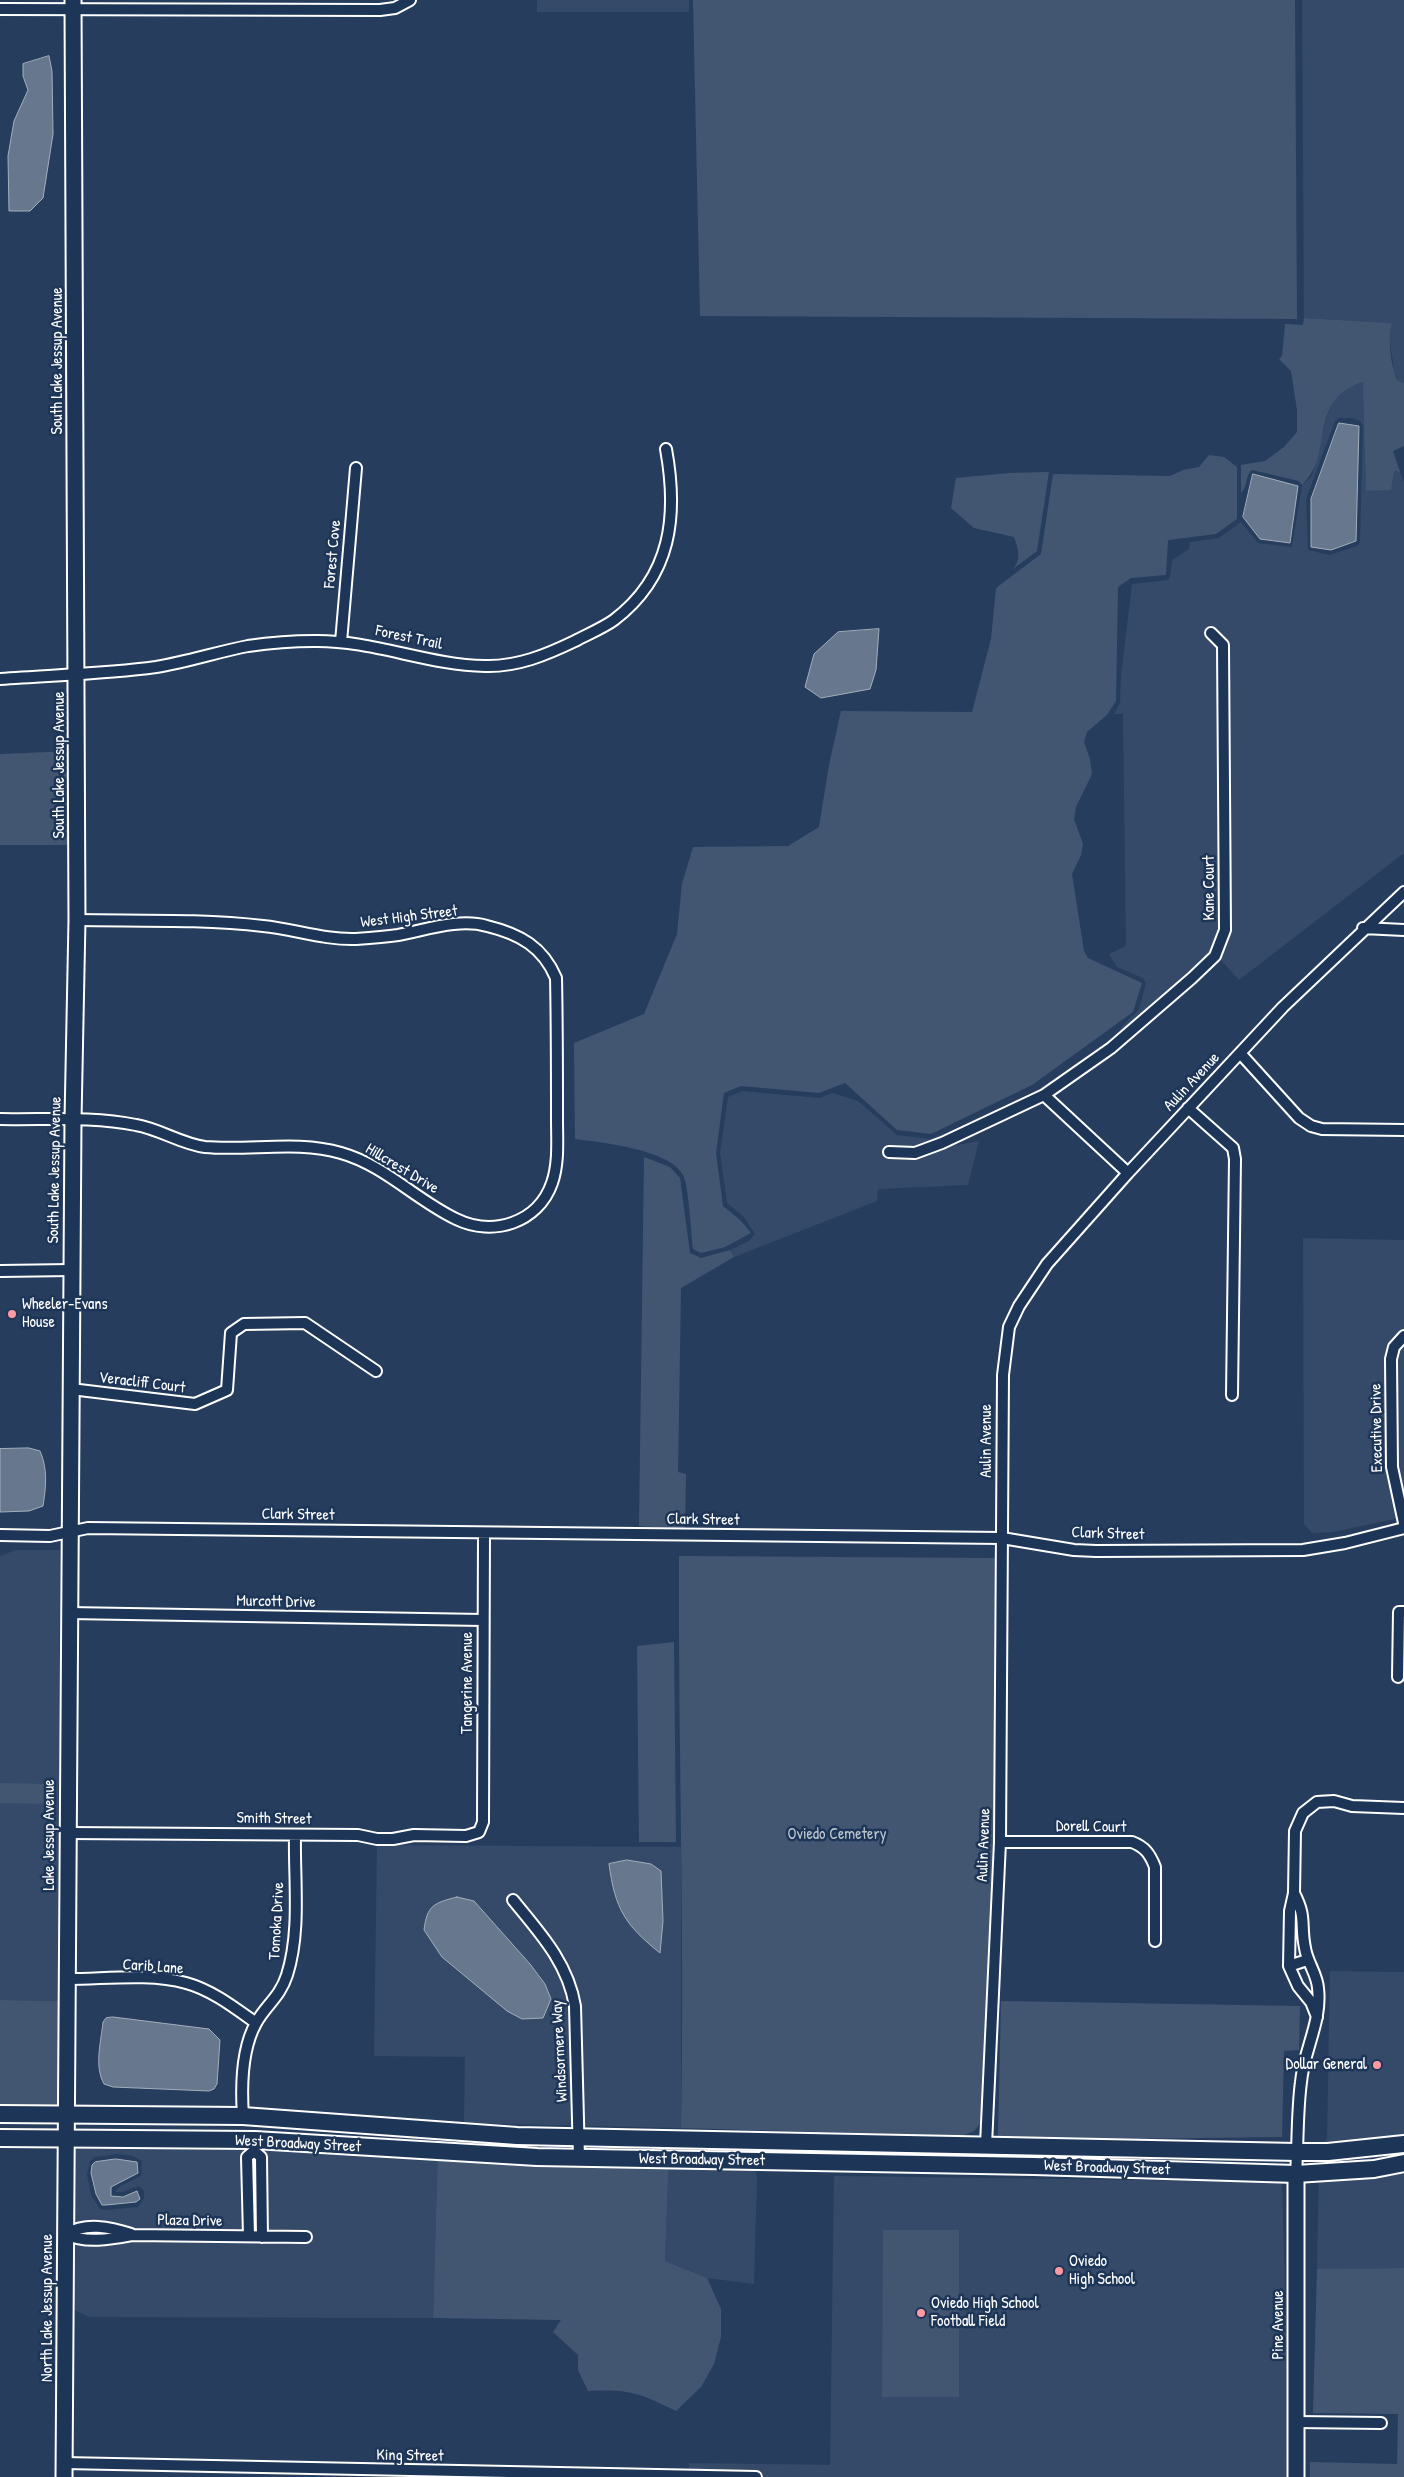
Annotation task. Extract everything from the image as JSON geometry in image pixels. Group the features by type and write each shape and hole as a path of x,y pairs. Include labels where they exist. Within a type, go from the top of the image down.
{"main road":[{"name":"West Broadway Street","path":"0,2114 243,2116 517,2136 986,2144 1297,2152 1328,2152 1404,2144"},
{"name":"West Broadway Street","path":"0,2138 579,2158 1034,2166 1296,2174 1374,2169 1404,2164"},
{"path":"946,2165 954,2157 970,2157 986,2144"},
{"path":"1034,2166 1050,2154 1064,2154 1078,2146"}],"street":[{"path":"0,9 73,4 380,10 395,8 408,2"},
{"name":"South Lake Jessup Avenue","path":"70,1531 72,1120 78,920 73,4"},
{"name":"Forest Trail","path":"0,678 157,667 250,646 314,641 367,644 450,662 484,666 513,665 552,653 613,621 631,606 650,582 668,538 672,495 666,449"},
{"name":"Forest Cove","path":"341,642 356,468"},
{"name":"Kane Court","path":"889,1152 915,1153 942,1143 1044,1095 1111,1048 1215,956 1225,930 1223,645 1211,633"},
{"name":"Aulin Avenue","path":"986,2144 1000,1842 1003,1375 1009,1328 1019,1306 1047,1264 1128,1173 1240,1053 1363,928 1404,892"},
{"name":"West High Street","path":"78,920 204,922 264,926 318,937 355,939 395,936 454,924 485,925 508,932 533,946 548,961 556,978 558,1056"},
{"path":"1363,928 1404,930"},
{"path":"1240,1053 1299,1118 1311,1126 1322,1128 1404,1130"},
{"name":"Hillcrest Drive","path":"0,1120 120,1122 139,1125 183,1142 204,1147 320,1148 342,1153 367,1163 456,1219 480,1227 502,1227 524,1217 540,1202 552,1185 557,1155 558,1056"},
{"path":"1044,1095 1128,1173"},
{"path":"1188,1108 1232,1148 1235,1159 1232,1395"},
{"path":"0,1271 71,1270"},
{"name":"Veracliff Court","path":"71,1389 195,1404 227,1390 231,1333 244,1324 305,1323 376,1370"},
{"name":"Executive Drive","path":"1404,1336 1394,1347 1392,1359 1392,1467 1404,1523"},
{"name":"Clark Street","path":"0,1535 50,1536 92,1528 484,1532 1002,1538 1074,1550 1096,1551 1303,1550 1345,1543 1404,1528"},
{"name":"Lake Jessup Avenue","path":"66,2139 70,1531"},
{"name":"Tangerine Avenue","path":"479,1832 483,1822 484,1532"},
{"path":"1398,1677 1399,1612 1404,1612"},
{"name":"Murcott Drive","path":"69,1613 483,1620"},
{"path":"1316,2017 1312,2002 1302,1992 1292,1976 1289,1966 1290,1911 1294,1893 1296,1832 1303,1813 1317,1802 1334,1801 1352,1806 1404,1808"},
{"name":"Smith Street","path":"68,1833 358,1835 385,1840 414,1835 466,1836 479,1832"},
{"name":"Tomoka Drive","path":"243,2116 242,2082 246,2055 256,2023 276,2000 287,1977 294,1950 295,1834"},
{"name":"Dorell Court","path":"1000,1842 1132,1842 1142,1846 1151,1856 1156,1867 1155,1941"},
{"path":"1294,1893 1302,1910 1307,1960 1318,1986 1316,2031 1301,2081 1296,2174"},
{"name":"Windsormere Way","path":"514,1900 552,1948 572,1989 575,2006 579,2158"},
{"path":"1289,1966 1307,1960"},
{"name":"Carib Lane","path":"68,1979 134,1979 187,1984 210,1993 256,2023"},
{"path":"1302,1992 1318,1986"},
{"name":"North Lake Jessup Avenue","path":"64,2470 66,2139"},
{"path":"249,2236 247,2157 254,2146 261,2157 262,2237"},
{"name":"Pine Avenue","path":"1296,2174 1296,2477"},
{"name":"Plaza Drive","path":"66,2234 77,2228 111,2228 132,2235 306,2237"},
{"path":"1296,2422 1382,2423"},
{"name":"King Street","path":"64,2470 756,2477"}],"shaded area":[{"path":"537,0 689,0 689,12 537,12"},
{"path":"1302,0 1404,0 1404,383 1397,380 1393,370 1388,333 1391,323 1304,318"},
{"path":"49,56 52,71 53,134 43,198 30,211 9,211 8,156 14,121 28,90 23,76 23,64"},
{"path":"1364,382 1366,491 1394,471 1400,472 1404,482 1404,853 1239,980 1221,960 1230,929 1228,645 1210,625 1204,634 1218,648 1220,928 1211,952 1120,1032 1123,1025 1139,1010 1146,983 1143,978 1117,967 1109,954 1126,946 1123,714 1114,714 1120,703 1121,676 1132,584 1168,580 1172,560 1189,549 1190,542 1219,538 1241,522 1258,543 1292,547 1302,485 1312,476 1328,413 1336,396 1351,386","holes":["1339,418 1352,418 1360,421 1363,426 1360,543 1357,546 1330,555 1308,550 1306,499 1335,421"]},
{"path":"1339,423 1359,426 1356,541 1331,550 1311,547 1311,499"},
{"path":"1253,474 1298,486 1290,543 1260,539 1243,517"},
{"path":"879,629 876,670 870,689 821,698 805,687 814,654 838,632"},
{"path":"742,1091 819,1098 832,1093 858,1101 897,1135 930,1139 940,1135 940,1137 914,1147 884,1146 884,1157 916,1158 946,1147 979,1141 968,1185 878,1189 877,1201 734,1257 730,1250 749,1241 755,1234 744,1217 727,1203 720,1153 728,1097"},
{"path":"1303,1238 1404,1240 1404,1517 1333,1532 1312,1533 1304,1524"},
{"path":"29,1448 40,1451 43,1458 45,1485 43,1506 29,1511 0,1512 0,1449"},
{"path":"16,1550 60,1550 58,2001 0,2000 0,1556"},
{"path":"377,1845 681,1847 681,2128 464,2123 465,2057 374,2056"},
{"path":"627,1860 651,1864 661,1871 663,1921 660,1953 638,1934 619,1905 611,1880 609,1864"},
{"path":"457,1897 474,1901 530,1964 545,1984 551,1999 543,2018 522,2019 507,2011 442,1957 424,1930 425,1922 433,1906"},
{"path":"1330,1971 1404,1972 1404,2145 1302,2153 1303,2142 1323,2142 1327,2139"},
{"path":"113,2017 209,2029 220,2040 217,2084 214,2089 209,2091 113,2087 104,2084 99,2070 103,2022 106,2018"},
{"path":"71,2145 243,2146 244,2230 132,2229 111,2222 77,2222 71,2224","holes":["116,2154 133,2156 142,2161 141,2176 120,2186 115,2192 122,2192 139,2186 144,2191 144,2198 138,2207 100,2209 91,2195 87,2175 90,2161 95,2157"]},
{"path":"260,2146 438,2147 433,2318 90,2317 70,2308 71,2243 76,2245 113,2244 135,2241 311,2243 311,2231 267,2231 265,2155"},
{"path":"669,2151 753,2153 757,2178 754,2284 707,2278 665,2261"},
{"path":"1404,2157 1404,2268 1317,2269 1319,2165"},
{"path":"116,2159 137,2162 138,2173 111,2187 111,2196 123,2197 137,2191 140,2199 136,2202 102,2205 96,2194 91,2173 92,2165 95,2162"},
{"name":"Oviedo High School","path":"834,2176 1282,2182 1287,2361 1286,2477 689,2477 689,2463 830,2465"}],"green space":[{"path":"693,0 1295,0 1297,319 700,316"},
{"path":"1304,318 1392,323 1390,352 1393,367 1397,380 1404,383 1404,446 1393,451 1400,472 1394,471 1391,490 1366,491 1363,382 1345,390 1334,401 1324,428 1318,458 1312,472 1302,485 1299,481 1252,470 1241,493 1241,465 1265,461 1284,447 1297,432 1297,410 1291,371 1279,359 1282,356 1285,324 1303,325"},
{"path":"1209,455 1224,457 1237,467 1237,519 1216,534 1168,540 1166,575 1131,578 1118,587 1116,701 1107,715 1087,732 1084,742 1090,759 1092,774 1076,807 1074,819 1083,844 1081,855 1072,874 1084,951 1088,958 1142,983 1133,1012 1032,1085 931,1134 897,1130 845,1083 819,1093 741,1086 724,1093 716,1153 723,1206 740,1220 751,1233 725,1247 701,1253 693,1249 686,1183 677,1168 666,1160 635,1149 575,1139 574,1043 644,1014 677,934 682,884 693,847 788,846 819,827 829,765 841,711 972,712 991,639 996,588 1041,554 1053,474 1170,476 1183,470 1199,467"},
{"path":"1049,472 1037,551 1013,569 1018,561 1018,549 1014,537 974,528 951,508 956,478 1009,473"},
{"path":"72,751 72,845 0,845 0,754"},
{"path":"644,1157 670,1167 680,1178 690,1253 701,1258 730,1250 734,1257 681,1288 678,1472 686,1474 685,1529 639,1526"},
{"name":"Oviedo Cemetery","path":"679,1556 996,1558 994,1848 983,2120 974,2131 962,2136 681,2128"},
{"path":"674,1642 676,1842 639,1842 637,1646"},
{"path":"0,1783 49,1784 48,1804 0,1803"},
{"path":"0,2000 58,2001 59,2106 0,2105"},
{"path":"1001,2001 1300,2006 1299,2050 1284,2051 1282,2137 1025,2140 998,2136"},
{"path":"438,2147 669,2151 665,2261 707,2278 721,2309 721,2337 714,2364 701,2387 676,2411 643,2396 614,2391 588,2391 578,2370 578,2355 553,2332 561,2320 433,2318"},
{"name":"Oviedo High School Football Field","path":"883,2230 959,2230 959,2397 882,2397"},
{"path":"1404,2268 1404,2477 1310,2477 1310,2462 1397,2464 1398,2414 1313,2413 1317,2269"}],"place":[{"name":"Wheeler-Evans House","path":"12,1314"},
{"name":"Dollar General","path":"1377,2065"},
{"name":"Oviedo High School","path":"1059,2271"},
{"name":"Oviedo High School Football Field","path":"921,2313"}]}
